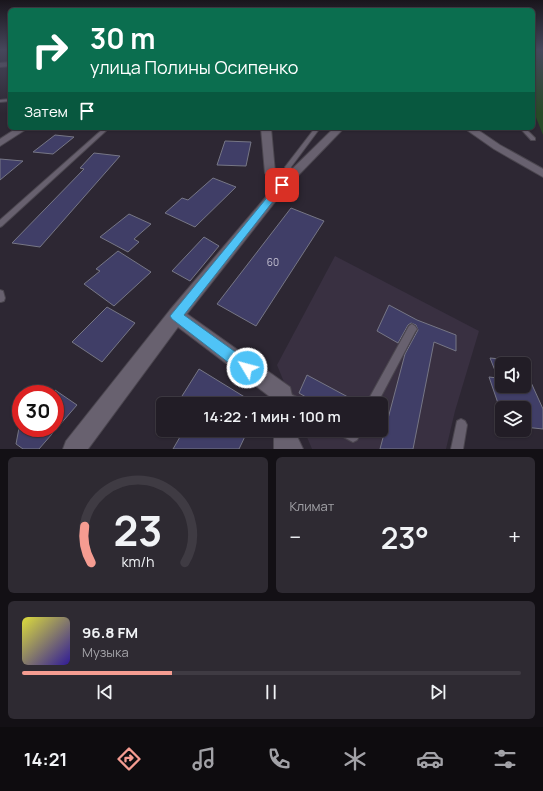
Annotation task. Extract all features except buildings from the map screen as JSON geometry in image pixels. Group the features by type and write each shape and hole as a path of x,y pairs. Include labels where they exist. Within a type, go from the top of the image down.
{"street":[{"path":"0,143 20,130"},
{"path":"266,130 270,173 286,180"},
{"path":"74,449 176,316 286,180 337,130"},
{"path":"472,130 497,147 543,174"},
{"path":"176,316 280,397"},
{"path":"285,449 286,437"}],"lane":[{"path":"0,224 105,130"},
{"path":"286,180 288,167 316,130"},
{"path":"524,130 533,139"},
{"path":"375,397 412,329"},
{"path":"457,449 461,425"},
{"path":"290,437 297,449"}],"shaded area":[{"path":"335,256 479,331 455,411 446,449 312,449 307,437 388,437 388,397 290,397 277,365"}],"green space":[{"path":"535,71 543,71 543,135 535,115"}],"route":[{"path":"247,368 176,316 282,185"}]}
